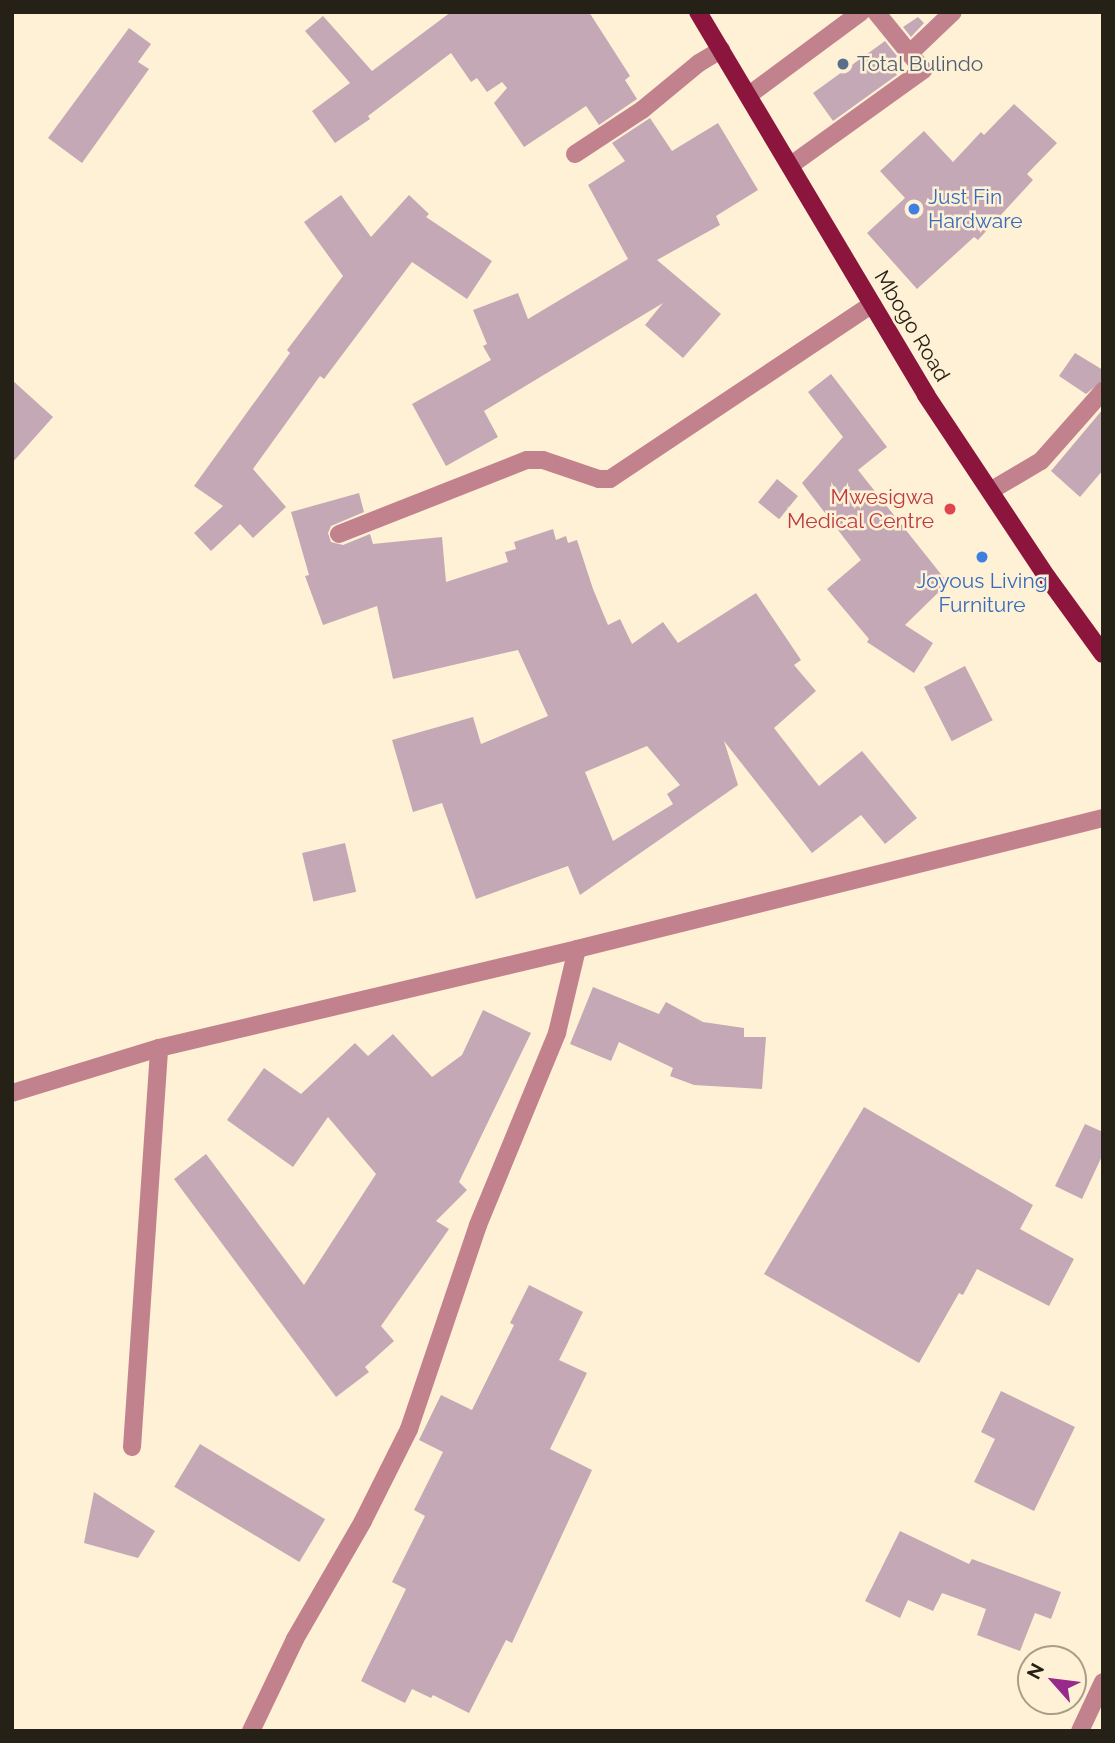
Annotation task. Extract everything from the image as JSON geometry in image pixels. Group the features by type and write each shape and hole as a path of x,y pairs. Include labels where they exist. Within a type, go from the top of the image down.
{"main road":[{"name":"Mbogo Road","path":"698,12 926,395 1103,654"}],"street":[{"path":"749,95 861,12"},
{"path":"791,165 923,70 876,12"},
{"path":"909,54 953,12"},
{"path":"575,154 642,110 699,62 721,50"},
{"path":"339,534 527,460 542,460 599,479 610,479 872,304"},
{"path":"990,491 1041,461 1103,391"},
{"path":"12,1093 159,1048 577,949 1103,818"},
{"path":"251,1731 295,1639 363,1521 409,1429 478,1225 557,1033 577,949"},
{"path":"132,1447 159,1048"},
{"path":"1080,1731 1103,1682"}],"building":[{"path":"451,12 589,12 630,76 625,80 637,99 599,125 586,106 524,147 494,103 507,88 502,82 487,92 477,78 471,82 451,53 368,116 370,119 335,143 312,111 350,83 305,31 323,16 372,71"},
{"path":"918,17 924,23 911,37 903,27"},
{"path":"129,28 151,44 138,62 149,69 82,163 48,138"},
{"path":"885,41 897,56 890,65 897,75 833,121 813,93"},
{"path":"1014,104 1057,143 1027,174 1033,180 978,240 974,237 917,289 867,233 905,198 880,171 924,131 953,162 981,132 984,135"},
{"path":"650,118 672,151 718,123 758,190 716,216 720,225 657,260 721,314 683,358 645,325 663,303 484,411 498,437 446,466 412,404 491,360 483,346 487,344 473,310 518,293 528,319 628,259 588,185 625,161 612,143"},
{"path":"341,195 371,237 409,195 429,214 426,217 492,261 467,299 412,262 324,379 320,376 253,469 286,507 253,538 240,524 211,551 194,533 223,506 194,486 290,353 287,350 343,276 304,222"},
{"path":"1075,353 1103,370 1103,380 1086,394 1059,376"},
{"path":"831,374 887,447 858,470 948,583 905,625 933,643 914,673 867,642 869,639 827,589 861,560 802,483 843,437 808,392"},
{"path":"12,380 53,417 12,463"},
{"path":"1103,409 1103,470 1080,497 1051,471"},
{"path":"777,479 798,496 779,519 758,502"},
{"path":"359,493 364,512 331,526 328,533 331,542 343,545 370,534 373,544 442,537 446,582 508,562 505,552 516,549 514,542 553,529 556,540 566,536 568,543 577,540 608,625 620,619 632,644 663,622 678,643 756,593 801,660 794,665 816,691 774,728 819,786 862,751 917,818 885,844 861,815 812,853 724,741 738,785 580,895 568,866 476,899 442,803 413,812 392,740 473,717 481,744 548,716 518,650 393,679 377,606 323,625 305,576 309,575 291,512","holes":["647,746 680,785 667,794 673,804 613,841 585,772"]},
{"path":"965,666 993,720 952,741 924,687"},
{"path":"345,843 356,892 313,902 302,853"},
{"path":"593,987 659,1014 666,1002 703,1022 744,1028 744,1037 766,1037 762,1089 694,1085 670,1076 673,1068 619,1042 611,1061 570,1044"},
{"path":"483,1010 531,1033 459,1182 467,1190 436,1221 449,1229 381,1326 394,1341 365,1367 369,1372 336,1397 174,1179 206,1154 304,1285 376,1174 328,1117 293,1167 227,1120 264,1068 301,1094 355,1043 368,1056 393,1034 432,1077 462,1055"},
{"path":"864,1107 1033,1205 1020,1229 1074,1259 1049,1306 977,1269 963,1295 959,1293 919,1363 764,1274"},
{"path":"1085,1124 1103,1132 1103,1154 1082,1199 1055,1186"},
{"path":"529,1285 583,1312 559,1360 587,1373 550,1449 592,1470 512,1643 506,1640 469,1713 433,1695 431,1698 412,1689 405,1703 361,1681 406,1589 392,1582 425,1516 414,1510 443,1452 419,1440 441,1395 472,1410 514,1325 510,1323"},
{"path":"1001,1391 1075,1427 1034,1511 974,1482 995,1439 981,1432"},
{"path":"200,1444 325,1519 299,1562 174,1487"},
{"path":"94,1492 155,1531 138,1558 84,1543"},
{"path":"900,1531 969,1564 972,1559 1061,1592 1051,1619 1035,1613 1022,1645 1017,1645 1017,1650 977,1635 986,1609 942,1593 933,1611 908,1600 900,1618 865,1601"}],"place":[{"name":"Total Bulindo","path":"843,64"},
{"name":"Just Fin Hardware","path":"914,209"},
{"name":"Mwesigwa Medical Centre","path":"950,509"},
{"name":"Joyous Living Furniture","path":"982,557"}]}
